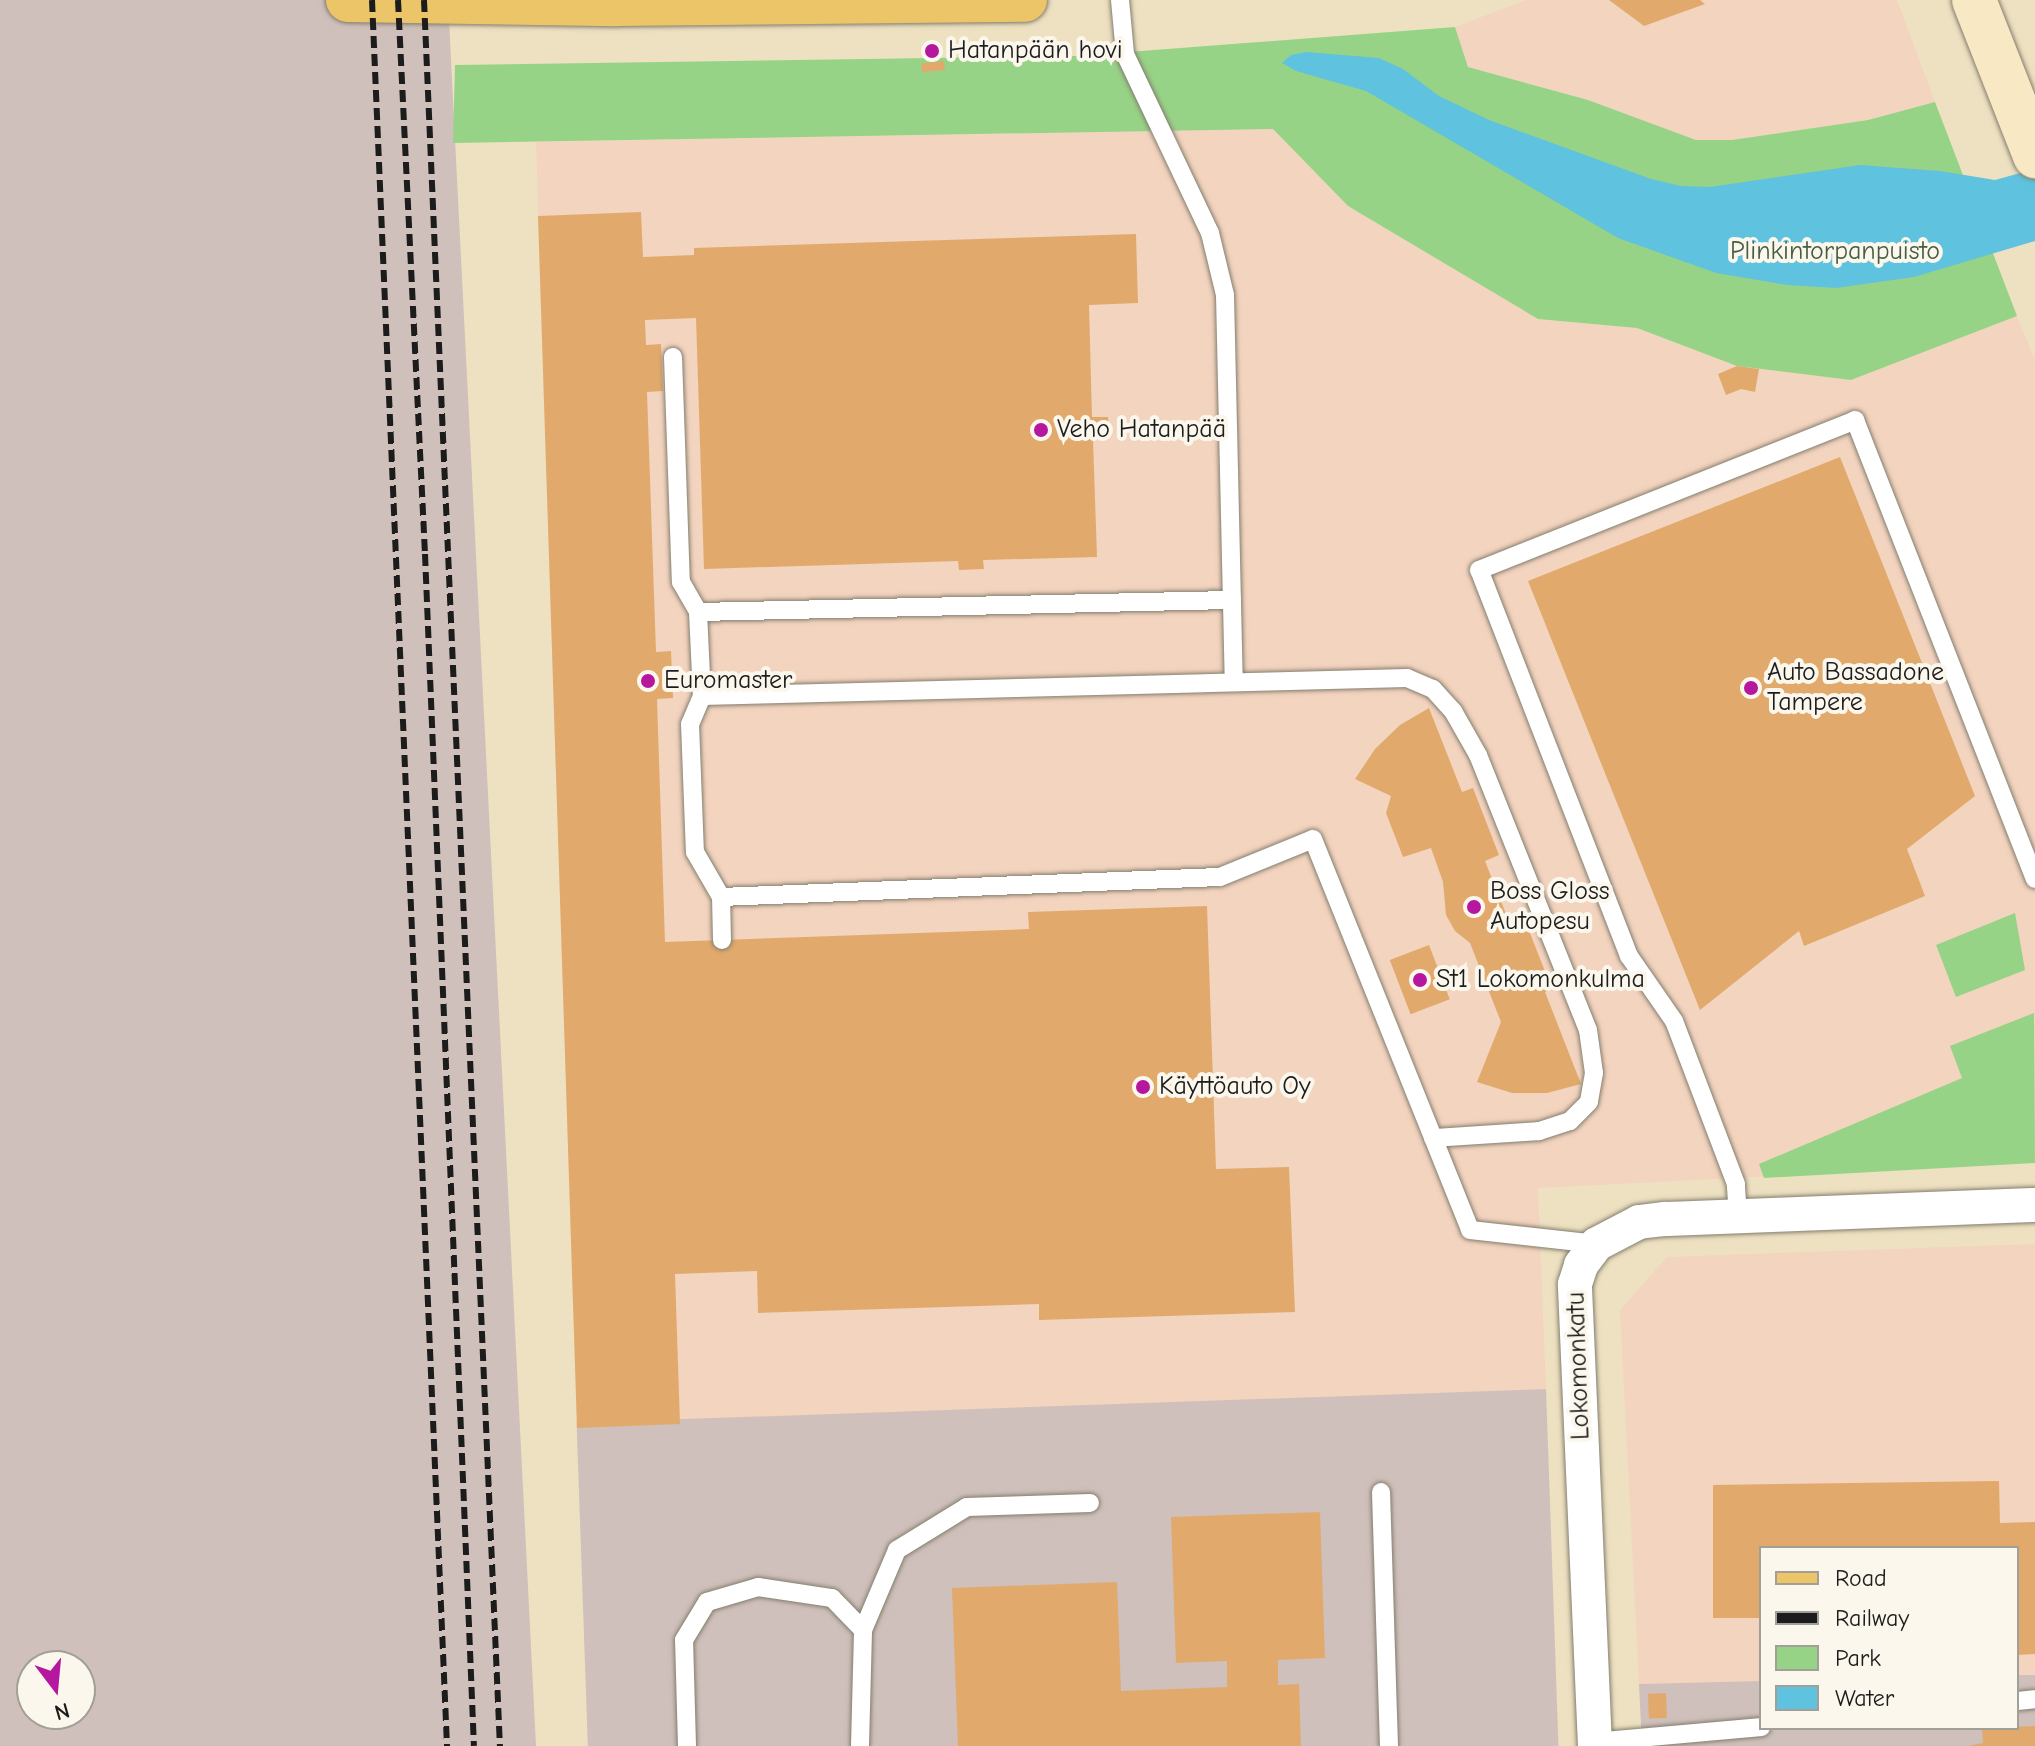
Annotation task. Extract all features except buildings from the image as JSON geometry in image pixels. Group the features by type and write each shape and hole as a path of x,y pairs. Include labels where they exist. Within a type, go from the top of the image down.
{"main road":[{"path":"348,0 1025,0"},
{"path":"1974,0 2033,149"}],"street":[{"path":"1597,1244 1639,1222 2035,1205"},
{"name":"Lokomonkatu","path":"1594,1744 1575,1284 1581,1265 1597,1244"}],"lane":[{"path":"1120,0 1125,54 1210,233 1225,295 1234,680"},
{"path":"673,357 681,582 698,612 702,696 690,724 695,852 721,897 722,940"},
{"path":"1738,1216 1736,1184 1674,1021 1629,956 1479,570 1855,420 2035,879"},
{"path":"698,612 1232,600"},
{"path":"702,696 1234,680 1407,678 1433,689 1478,755 1588,1030 1594,1073 1589,1102 1570,1121 1539,1131 1433,1138"},
{"path":"721,897 1220,877 1313,839 1470,1230 1597,1244"},
{"path":"1381,1492 1389,1746"},
{"path":"860,1746 863,1630 897,1550 967,1507 1090,1503"},
{"path":"687,1746 684,1640 707,1602 758,1587 832,1598 863,1630"},
{"path":"1594,1744 1759,1727"}],"shaded area":[{"path":"0,0 448,0 536,1746 0,1746"},
{"path":"1526,0 1897,0 1935,102 1868,120 1732,140 1696,140 1587,100 1468,67 1455,27"},
{"path":"1273,129 1348,206 1538,319 1637,328 1737,366 1851,380 2017,316 2035,360 2035,1163 1538,1188 1546,1389 577,1428 536,142"},
{"path":"2035,1244 2035,1675 2019,1675 2019,1546 1759,1546 1759,1681 1639,1684 1620,1310 1667,1257"},
{"path":"1546,1389 1558,1746 588,1746 577,1423"},
{"path":"2019,1675 2035,1675 2035,1746 1642,1746 1639,1684 1759,1681 1759,1730 2019,1730"}],"green space":[{"name":"Plinkintorpanpuisto","path":"1455,27 1468,67 1588,100 1696,140 1732,140 1868,120 1935,102 2017,316 1851,380 1737,366 1637,328 1538,319 1348,206 1273,129 453,143 455,65 1076,56"},
{"path":"2015,913 2025,970 1956,997 1936,945"},
{"path":"2034,1013 2035,1163 1764,1178 1759,1164 1962,1078 1950,1046"}],"water":[{"path":"1306,52 1379,58 1403,69 1439,96 1489,120 1651,179 1681,186 1710,187 1860,165 1940,171 1995,180 2035,169 2035,241 1914,277 1836,288 1787,285 1716,273 1618,238 1366,91 1296,71 1282,63 1291,55"}],"railway":[{"path":"372,0 447,1746"},
{"path":"398,0 425,554 474,1746"},
{"path":"424,0 500,1746"}],"place":[{"name":"Hatanpään hovi","path":"932,51"},
{"name":"Veho Hatanpää","path":"1041,430"},
{"name":"Euromaster","path":"648,681"},
{"name":"Auto Bassadone Tampere","path":"1751,688"},
{"name":"Boss Gloss Autopesu","path":"1474,907"},
{"name":"St1 Lokomonkulma","path":"1420,980"},
{"name":"Käyttöauto Oy","path":"1143,1087"}]}
